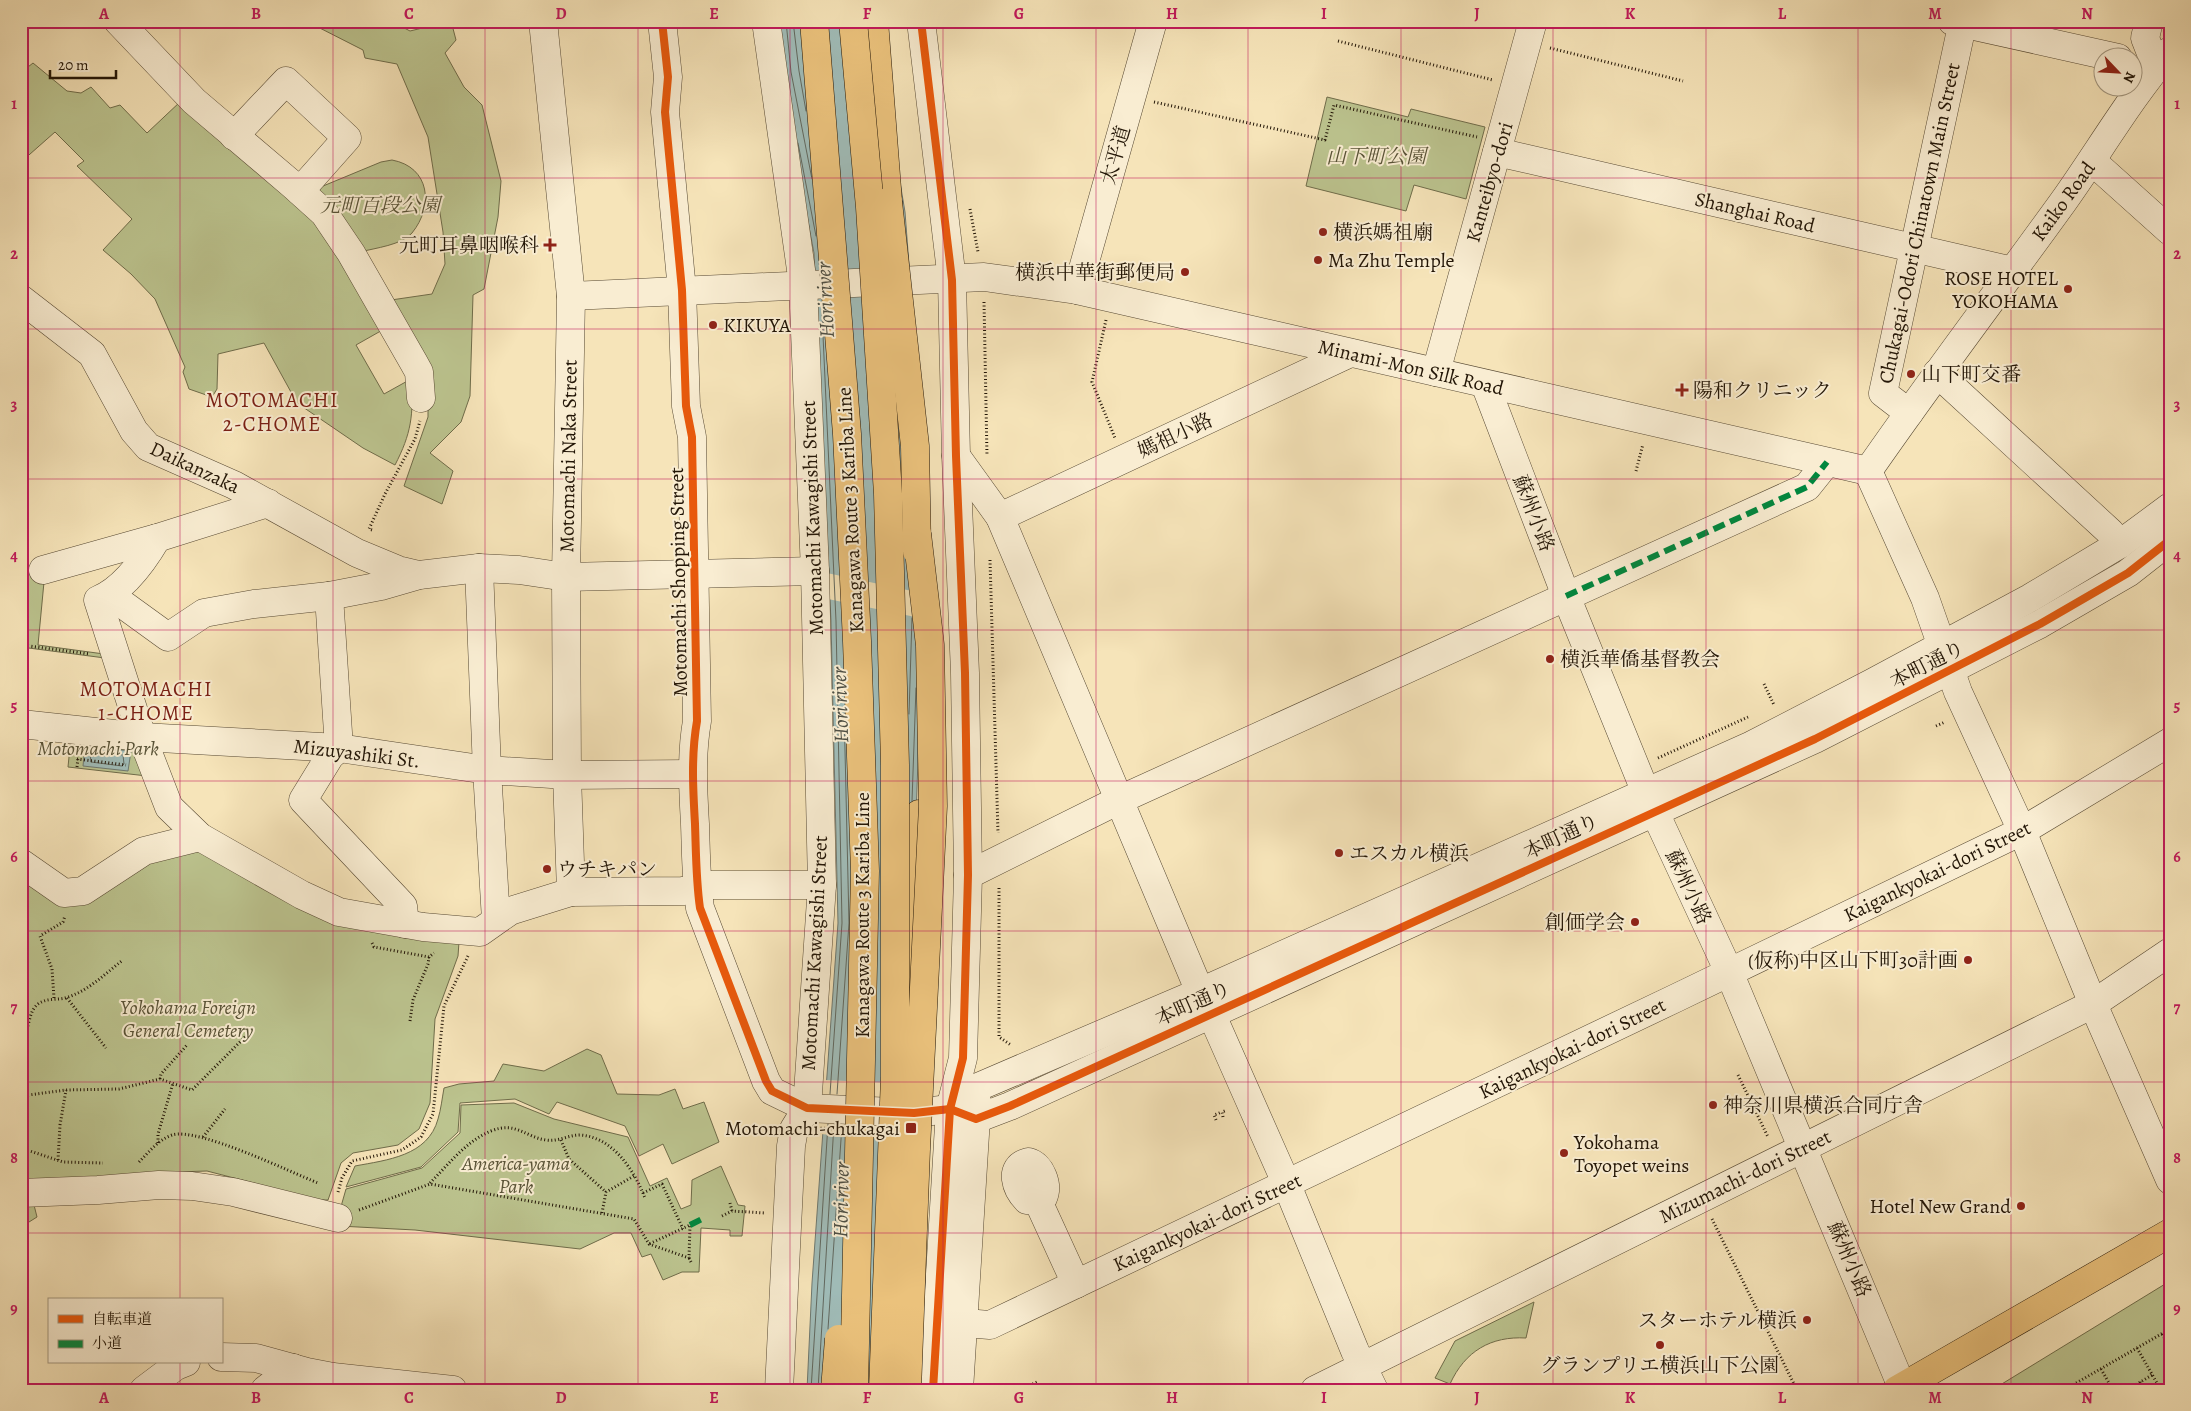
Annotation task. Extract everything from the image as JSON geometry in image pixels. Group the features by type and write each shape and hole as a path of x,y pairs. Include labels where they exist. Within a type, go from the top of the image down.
{"main road":[{"name":"Kanagawa Route 3 Kariba Line","path":"814,21 846,424 857,641 865,871 854,1390"},
{"name":"Kanagawa Route 3 Kariba Line","path":"853,21 870,208 888,494 895,765 895,1077 884,1390"},
{"path":"874,21 888,202 915,446 917,534 919,814 909,956 895,1077"},
{"path":"907,1390 916,1149 933,806 930,645 917,534"},
{"path":"835,1390 858,1156"},
{"path":"1900,1388 2170,1233"}],"street":[{"path":"118,21 194,101 300,191 331,221 391,321 418,372 421,398"},
{"name":"Motomachi Naka Street","path":"543,21 571,296 566,577 567,775 571,892"},
{"name":"Motomachi Shopping Street","path":"662,21 668,77 665,112 682,290 686,406 692,437 697,721 694,736 692,774 697,889 700,908 766,1081 772,1091 807,1108"},
{"name":"Motomachi Kawagishi Street","path":"766,21 807,284 822,885 807,1108"},
{"path":"921,21 952,280 956,456 965,673 968,875 963,1058 950,1109 932,1390"},
{"name":"太平道","path":"1077,290 1153,21"},
{"path":"2149,21 2145,38 2153,59"},
{"path":"1959,22 2094,53"},
{"name":"Chukagai-Odori Chinatown Main Street","path":"1909,413 1883,393 1959,22"},
{"name":"Kanteibyo-dori","path":"1436,372 1530,32"},
{"name":"Kaiko Road","path":"1868,471 2092,161 2153,59"},
{"path":"234,136 286,81 347,138 300,191"},
{"name":"Shanghai Road","path":"1499,147 1914,249 2013,271"},
{"path":"2092,161 2170,231"},
{"name":"Minami-Mon Silk Road","path":"571,296 807,284 952,280 984,277 1077,290 1868,471"},
{"name":"Daikanzaka","path":"21,299 92,354 134,431 148,447 234,485 357,553 392,568 419,575"},
{"name":"媽祖小路","path":"1000,517 1350,352"},
{"path":"1937,373 2110,532 2120,544"},
{"name":"蘇州小路","path":"1485,384 1566,596 1650,802 1729,972 1900,1388"},
{"path":"956,456 1000,517 1205,1002 1287,1184 1368,1378"},
{"path":"968,875 1119,800 1807,487 1827,462"},
{"path":"1868,471 1925,598 1949,671 2022,831 2093,1004 2170,1180"},
{"path":"43,570 157,538 268,503"},
{"name":"本町通り","path":"950,1109 978,1087 1422,919 1650,802 1752,744 1872,683 2030,598 2120,544 2170,507"},
{"path":"104,597 143,561 157,538"},
{"name":"本町通り","path":"1650,802 1815,738 1949,671 2083,600 2128,573 2170,540"},
{"path":"104,597 168,637 204,612 254,604 329,596 381,586 419,575 479,568 519,570 566,577 815,571"},
{"path":"479,568 487,770 488,926"},
{"path":"329,596 339,748 330,756 303,800 403,906 404,924"},
{"path":"104,597 117,658 142,737 169,807 200,836 302,895 339,912 404,924 488,926 510,911 571,892 683,891 711,885 822,885"},
{"name":"Mizuyashiki St.","path":"21,724 142,737 339,748 487,770 567,775 692,774"},
{"name":"Kaigankyokai-dori Street","path":"964,1323 990,1325 2022,831 2170,742"},
{"path":"21,863 64,892 83,891 144,850 200,836"},
{"name":"Mizumachi-dori Street","path":"1315,1390 1368,1378 1802,1148 2093,1004 2170,952"},
{"name":"本町通り","path":"976,1119 1010,1106 1205,1002"},
{"path":"959,1390 978,1087 963,1058"},
{"path":"779,1390 791,1146 794,1129 807,1108 914,1113 950,1109 976,1119"},
{"path":"21,1193 98,1190 152,1185 192,1186 233,1192 333,1217"},
{"path":"1038,1201 1076,1284"},
{"path":"222,1357 256,1358 333,1377 453,1390"},
{"path":"144,1390 181,1364"},
{"path":"265,1390 293,1368"}],"path":[{"path":"1530,32 1684,81"},
{"path":"1338,41 1516,85"},
{"path":"1132,97 1325,140 1334,105 1499,147"},
{"path":"983,296 988,460"},
{"path":"1111,298 1092,382 1125,458"},
{"path":"378,532 368,529 415,439 421,420 421,398"},
{"path":"990,555 998,842"},
{"path":"21,645 117,658"},
{"path":"1764,684 1774,706"},
{"path":"78,760 119,764"},
{"path":"998,884 999,1037 1013,1047"},
{"path":"59,913 65,916 73,916"},
{"path":"54,998 52,969 40,936 63,922 65,916"},
{"path":"333,1217 342,1178 352,1161 402,1150 421,1137 433,1114 444,1006 488,926"},
{"path":"370,941 374,947 429,957 436,952"},
{"path":"410,1021 413,1000 428,964 429,957"},
{"path":"21,1038 25,1034 32,1010 40,1002 54,998 67,998 91,984 123,960"},
{"path":"67,998 106,1048"},
{"path":"21,1096 66,1090 119,1089 160,1079 192,1090 248,1034"},
{"path":"160,1079 161,1074 187,1045"},
{"path":"1744,1072 1736,1076 1768,1138"},
{"path":"158,1143 158,1134 173,1084"},
{"path":"58,1160 60,1125 66,1090"},
{"path":"203,1137 225,1108"},
{"path":"1216,1120 1214,1116 1222,1112"},
{"path":"333,1217 430,1184 470,1143 491,1131 518,1129 546,1140 561,1140 577,1135 592,1137 606,1143 626,1162 645,1198"},
{"path":"138,1163 158,1143 173,1135 203,1137 318,1183"},
{"path":"561,1140 569,1159 606,1192"},
{"path":"21,1148 58,1160 110,1163"},
{"path":"602,1213 606,1192 634,1176"},
{"path":"430,1184 634,1219 649,1244 689,1258"},
{"path":"643,1194 662,1184 683,1229"},
{"path":"730,1203 732,1210"},
{"path":"722,1216 732,1210 766,1213"},
{"path":"1709,1211 1797,1390"},
{"path":"649,1244 690,1225 689,1258 692,1264"},
{"path":"2064,1390 2170,1329"},
{"path":"2162,1334 2170,1348"},
{"path":"2137,1348 2161,1390"},
{"path":"2101,1368 2113,1390"},
{"path":"2127,1390 2152,1375"},
{"path":"1020,1390 1037,1382 1041,1390"},
{"path":"2140,1382 2144,1390"}],"green space":[{"path":"306,21 391,21 410,31 451,21 456,40 445,53 464,87 482,105 501,181 498,217 484,289 473,295 470,396 461,422 430,453 453,471 442,504 404,486 428,417 428,365 391,300 432,294 445,264 443,232 428,137 397,64 365,58 363,50"},
{"path":"33,63 67,91 81,93 91,87 110,108 120,105 147,133 181,101 307,205 386,328 356,345 384,394 411,379 412,403 410,424 405,444 395,465 363,448 297,403 264,343 218,354 217,389 212,397 189,389 183,372 185,367 155,299 131,274 103,250 132,219 77,166 84,161 55,132 21,162 21,70 23,71"},
{"name":"山下町公園","path":"1327,97 1408,117 1411,109 1485,127 1466,199 1414,185 1406,211 1306,186"},
{"name":"元町百段公園","path":"392,160 405,164 421,179 424,189 424,211 419,222 408,237 388,245 360,252 311,191 381,162"},
{"path":"21,559 44,582 38,645 104,654 105,658 21,647"},
{"name":"Motomachi Park","path":"132,729 147,776 68,767 71,737"},
{"name":"Yokohama Foreign General Cemetery","path":"189,848 459,942 458,956 435,1019 430,1103 419,1129 398,1145 353,1153 341,1163 328,1200 319,1200 207,1171 145,1173 21,1184 21,874 65,902 149,858"},
{"path":"587,1049 601,1055 617,1094 659,1095 675,1089 683,1109 704,1102 719,1142 672,1164 663,1144 639,1156 625,1126 557,1102 549,1114 515,1099 460,1103 458,1132 421,1167 346,1187 355,1166 405,1154 416,1149 425,1141 433,1131 438,1119 444,1088 459,1084 494,1081 503,1064 544,1071"},
{"name":"America-yama Park","path":"514,1103 554,1119 628,1137 650,1186 667,1178 681,1209 691,1205 692,1180 721,1166 738,1205 745,1206 742,1236 730,1236 730,1230 701,1228 699,1272 682,1272 663,1280 651,1254 642,1257 631,1233 614,1233 580,1249 415,1230 339,1226 340,1210 346,1189 422,1168 460,1133 461,1105"},
{"path":"21,1201 34,1205 37,1217 21,1227"},
{"path":"2170,1281 2170,1390 1992,1390"},
{"path":"1534,1302 1526,1338 1501,1340 1480,1348 1463,1363 1450,1384 1435,1378 1455,1341"}],"water":[{"name":"Hori river","path":"775,21 873,21 905,212 913,317 924,588 896,1390 807,1390 812,1283 838,923 831,621 814,253 780,74"},
{"path":"85,746 131,751 128,771 83,766"}],"pier":[{"path":"827,573 926,594 925,619 828,599"},
{"path":"824,1080 914,1084 912,1141 820,1134"}],"marked path":[{"path":"1566,596 1807,487 1827,462"},
{"path":"690,1225 706,1217"}],"cycle path":[{"path":"662,21 668,77 665,112 682,290 686,406 692,437 697,721 693,760 693,785 700,908 766,1081 772,1091 807,1108 914,1113 950,1109 976,1119 1010,1106 1815,739 2040,624 2128,573 2170,540"},
{"path":"921,21 952,280 956,456 965,673 968,875 963,1058 950,1109 933,1390"}],"place":[{"name":"横浜媽祖廟","path":"1323,232"},
{"name":"元町耳鼻咽喉科","path":"550,245"},
{"name":"Ma Zhu Temple","path":"1318,260"},
{"name":"横浜中華街郵便局","path":"1185,272"},
{"name":"ROSE HOTEL YOKOHAMA","path":"2068,289"},
{"name":"KIKUYA","path":"713,325"},
{"name":"山下町交番","path":"1911,374"},
{"name":"陽和クリニック","path":"1682,390"},
{"name":"横浜華僑基督教会","path":"1550,659"},
{"name":"エスカル横浜","path":"1339,853"},
{"name":"ウチキパン","path":"547,869"},
{"name":"創価学会","path":"1635,922"},
{"name":"(仮称)中区山下町30計画","path":"1968,960"},
{"name":"神奈川県横浜合同庁舎","path":"1713,1105"},
{"name":"Motomachi-chukagai","path":"911,1128"},
{"name":"Yokohama Toyopet weins","path":"1564,1153"},
{"name":"Hotel New Grand","path":"2021,1206"},
{"name":"スターホテル横浜","path":"1807,1320"},
{"name":"グランプリエ横浜山下公園","path":"1660,1345"}],"district":[{"name":"MOTOMACHI 2-CHOME","path":"272,412"},
{"name":"MOTOMACHI 1-CHOME","path":"146,701"}]}
